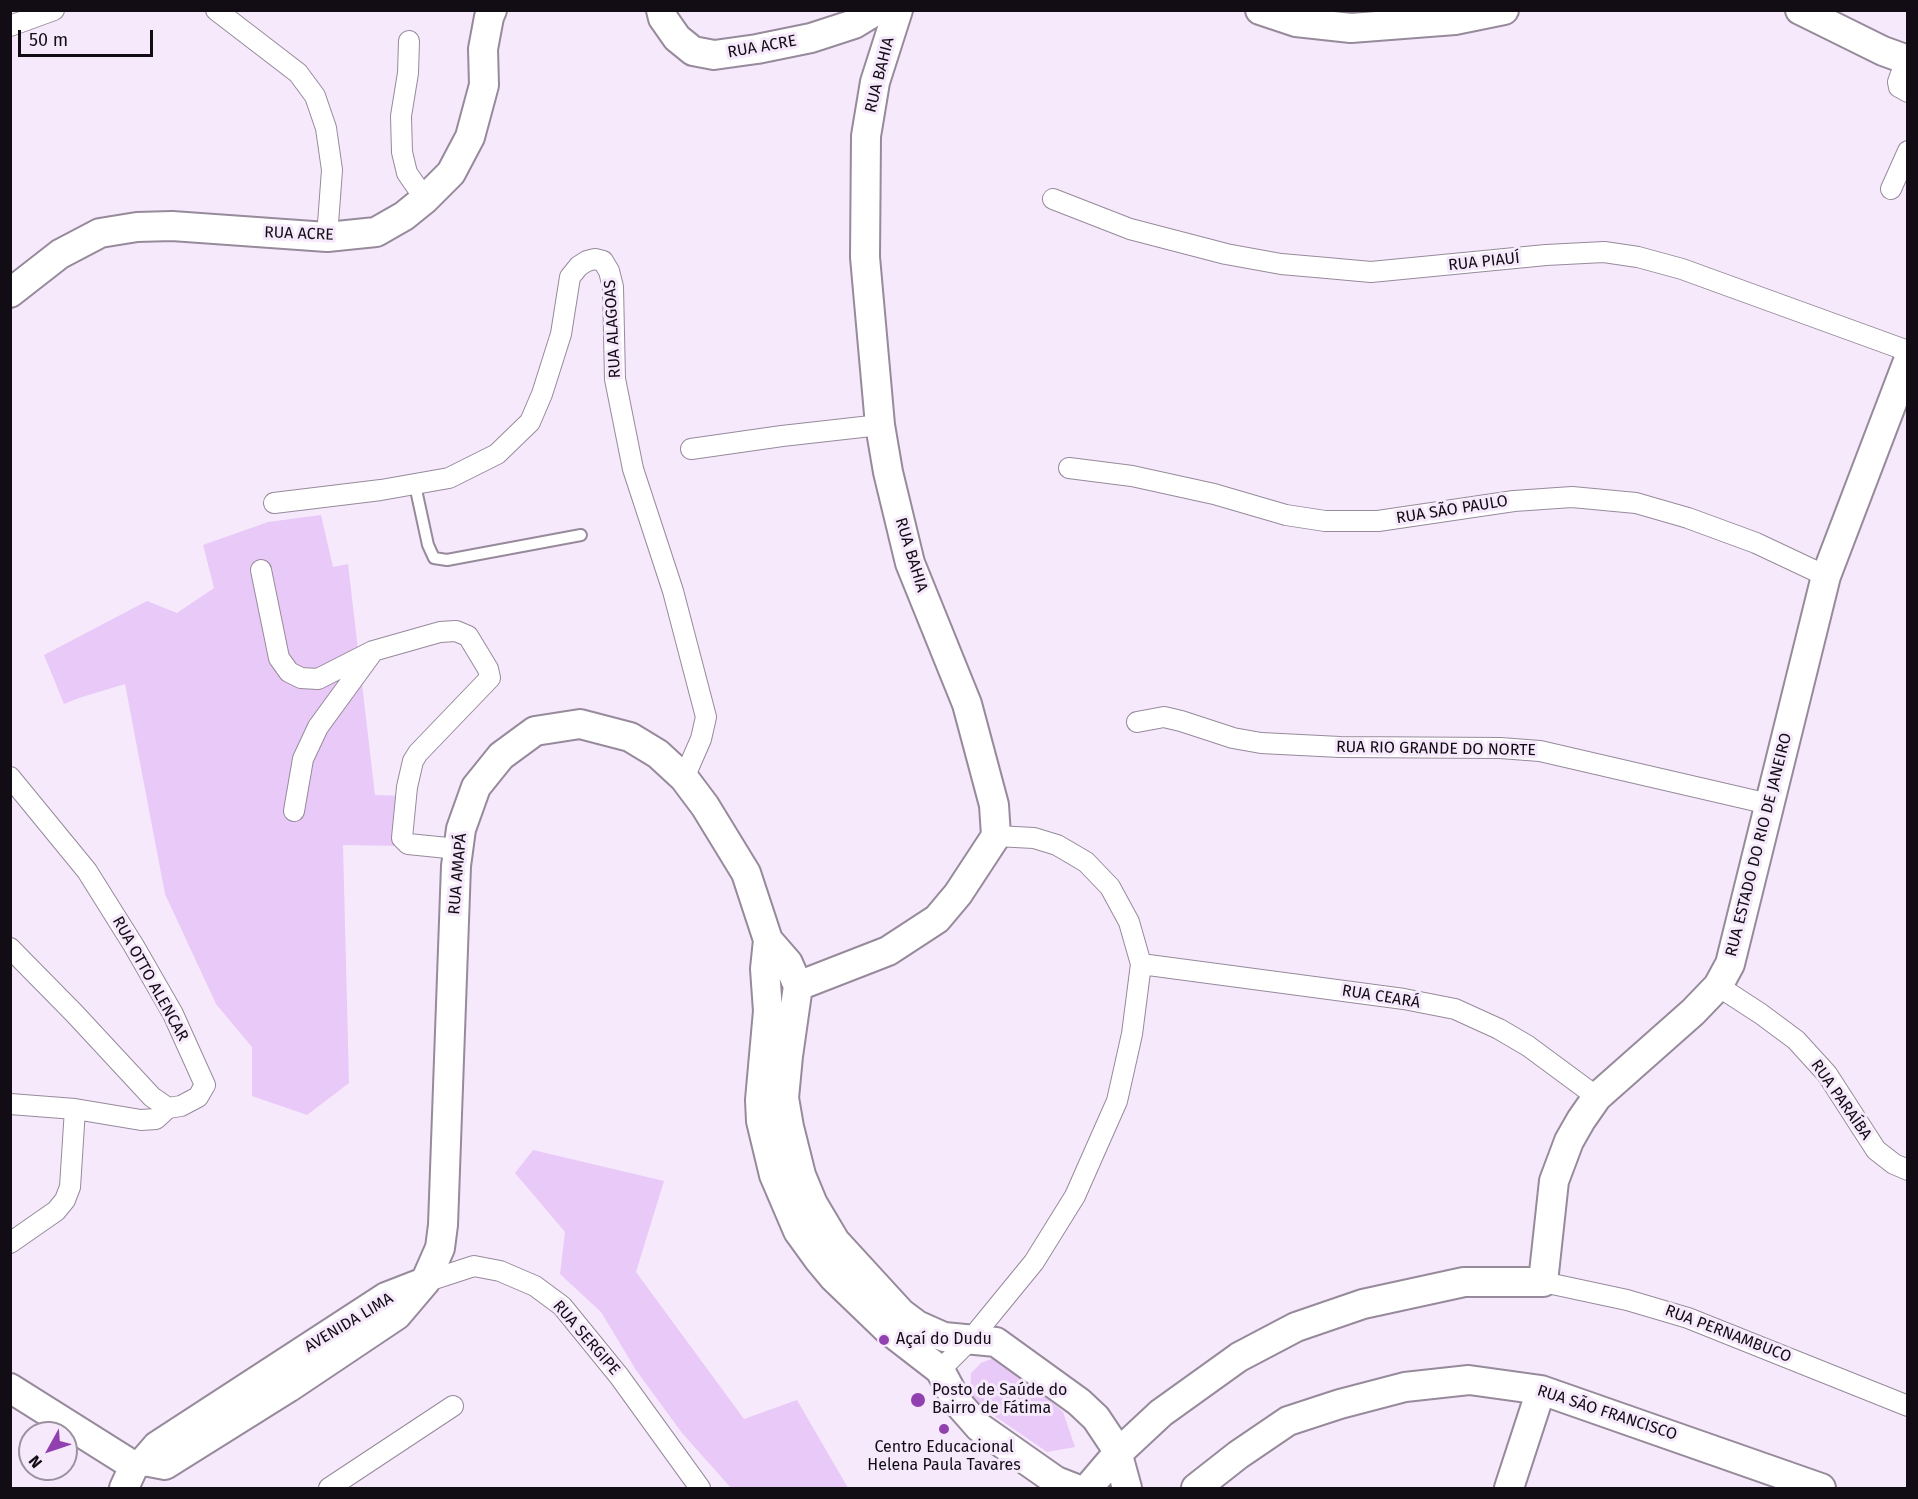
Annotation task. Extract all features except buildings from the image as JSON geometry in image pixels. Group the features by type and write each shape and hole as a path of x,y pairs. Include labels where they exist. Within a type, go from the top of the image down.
{"street":[{"path":"10,26 54,10"},
{"path":"216,10 298,73 315,96 326,128 332,170 327,237"},
{"name":"RUA ACRE","path":"10,293 60,254 100,233 128,228 172,226 327,237 376,232 404,216 451,173 470,137 484,85 483,49 492,10"},
{"name":"RUA ACRE","path":"661,10 663,18 677,38 693,51 714,55 811,38 854,24 877,10"},
{"name":"RUA BAHIA","path":"898,10 875,82 866,136 865,257 880,425 888,472 910,563 967,704 994,806 996,836"},
{"path":"1260,10 1296,22 1351,28 1455,20 1504,10"},
{"path":"1800,10 1907,60 1898,82 1899,87 1908,92"},
{"path":"409,41 408,73 401,116 402,152 407,173 425,199"},
{"path":"1891,189 1908,151"},
{"name":"RUA PIAUÍ","path":"1053,199 1130,230 1226,254 1281,264 1371,272 1546,255 1604,252 1638,257 1682,269 1908,351"},
{"name":"RUA ALAGOAS","path":"274,503 415,485 449,478 497,454 530,422 542,394 561,334 570,277 579,266 587,261 595,259 603,261 609,271 613,287 615,378 633,469 673,591 706,717 701,739 684,778"},
{"name":"RUA ESTADO DO RIO DE JANEIRO","path":"1543,1282 1554,1182 1569,1141 1597,1097 1637,1060 1667,1037 1718,986 1730,964 1826,576 1908,361"},
{"path":"692,449 782,435 880,425"},
{"name":"RUA SÃO PAULO","path":"1069,468 1132,476 1214,494 1286,515 1325,521 1378,521 1514,501 1572,497 1636,503 1689,518 1756,543 1826,576"},
{"path":"261,570 279,658 289,672 301,678 318,678 373,651 440,632 456,631 468,636 488,669 490,678 413,761 407,787 402,838 408,844 458,849"},
{"path":"294,811 303,759 318,727 373,651"},
{"name":"RUA RIO GRANDE DO NORTE","path":"1137,722 1164,717 1233,738 1261,743 1340,747 1500,748 1540,751 1768,804"},
{"name":"RUA AMAPÁ","path":"425,1282 440,1248 443,1225 458,849 461,829 476,787 501,756 535,731 580,724 630,737 658,754 684,778 721,829 746,873 768,940 788,963 787,1004"},
{"name":"RUA OTTO ALENCAR","path":"10,777 87,871 173,1014 205,1085 198,1097 181,1106 168,1108"},
{"path":"940,1370 971,1339 1034,1262 1075,1196 1117,1101 1131,1034 1141,964 1129,922 1110,887 1086,862 1057,845 1034,838 996,836 958,894 938,919 888,951 787,1004 788,1056 772,1099 801,1175 801,1209 835,1241 894,1321 940,1370 957,1402 978,1427 1056,1481 1074,1488"},
{"name":"RUA AMAPÁ","path":"768,940 765,969 787,1004"},
{"path":"10,948 152,1097 168,1108 156,1119 141,1120 75,1109 10,1104"},
{"name":"RUA CEARÁ","path":"1141,964 1404,999 1455,1009 1499,1029 1528,1046 1597,1097"},
{"name":"RUA PARAÍBA","path":"1718,986 1796,1040 1827,1074 1876,1150 1894,1164 1908,1170"},
{"path":"10,1243 56,1211 65,1200 70,1187 75,1109"},
{"name":"RUA SERGIPE","path":"425,1282 474,1266 500,1271 535,1286 562,1306 619,1376 700,1488"},
{"name":"AVENIDA LIMA","path":"134,1472 165,1465 282,1378 397,1316 425,1282"},
{"path":"1088,1488 1117,1454 1161,1413 1239,1357 1296,1327 1363,1304 1464,1282 1543,1282"},
{"name":"RUA PERNAMBUCO","path":"1543,1282 1638,1303 1688,1318 1908,1406"},
{"path":"894,1321 917,1325 944,1337 996,1342 1079,1402 1096,1418 1116,1448 1126,1488"},
{"name":"RUA SÃO FRANCISCO","path":"1196,1488 1287,1421 1405,1387 1468,1380 1541,1389 1821,1488"},
{"path":"10,1388 134,1472"},
{"path":"1509,1488 1541,1389"},
{"path":"329,1488 453,1406"}],"lane":[{"path":"415,485 428,545 434,558 447,560 581,535"}],"shaded area":[{"path":"321,515 333,567 348,564 375,795 408,796 402,846 343,845 349,1083 307,1115 252,1096 252,1047 216,1004 165,894 125,684 64,704 44,655 147,601 177,613 214,588 203,545 268,522"},
{"path":"533,1150 664,1181 636,1272 744,1419 797,1400 848,1488 731,1488 682,1433 636,1370 601,1312 560,1274 565,1232 515,1173"},
{"path":"999,1356 1063,1412 1075,1447 1047,1452 970,1399 971,1373 981,1363"}],"place":[{"name":"Açaí do Dudu","path":"884,1340"},
{"name":"Posto de Saúde do Bairro de Fátima","path":"918,1400"},
{"name":"Centro Educacional Helena Paula Tavares","path":"944,1429"}]}
